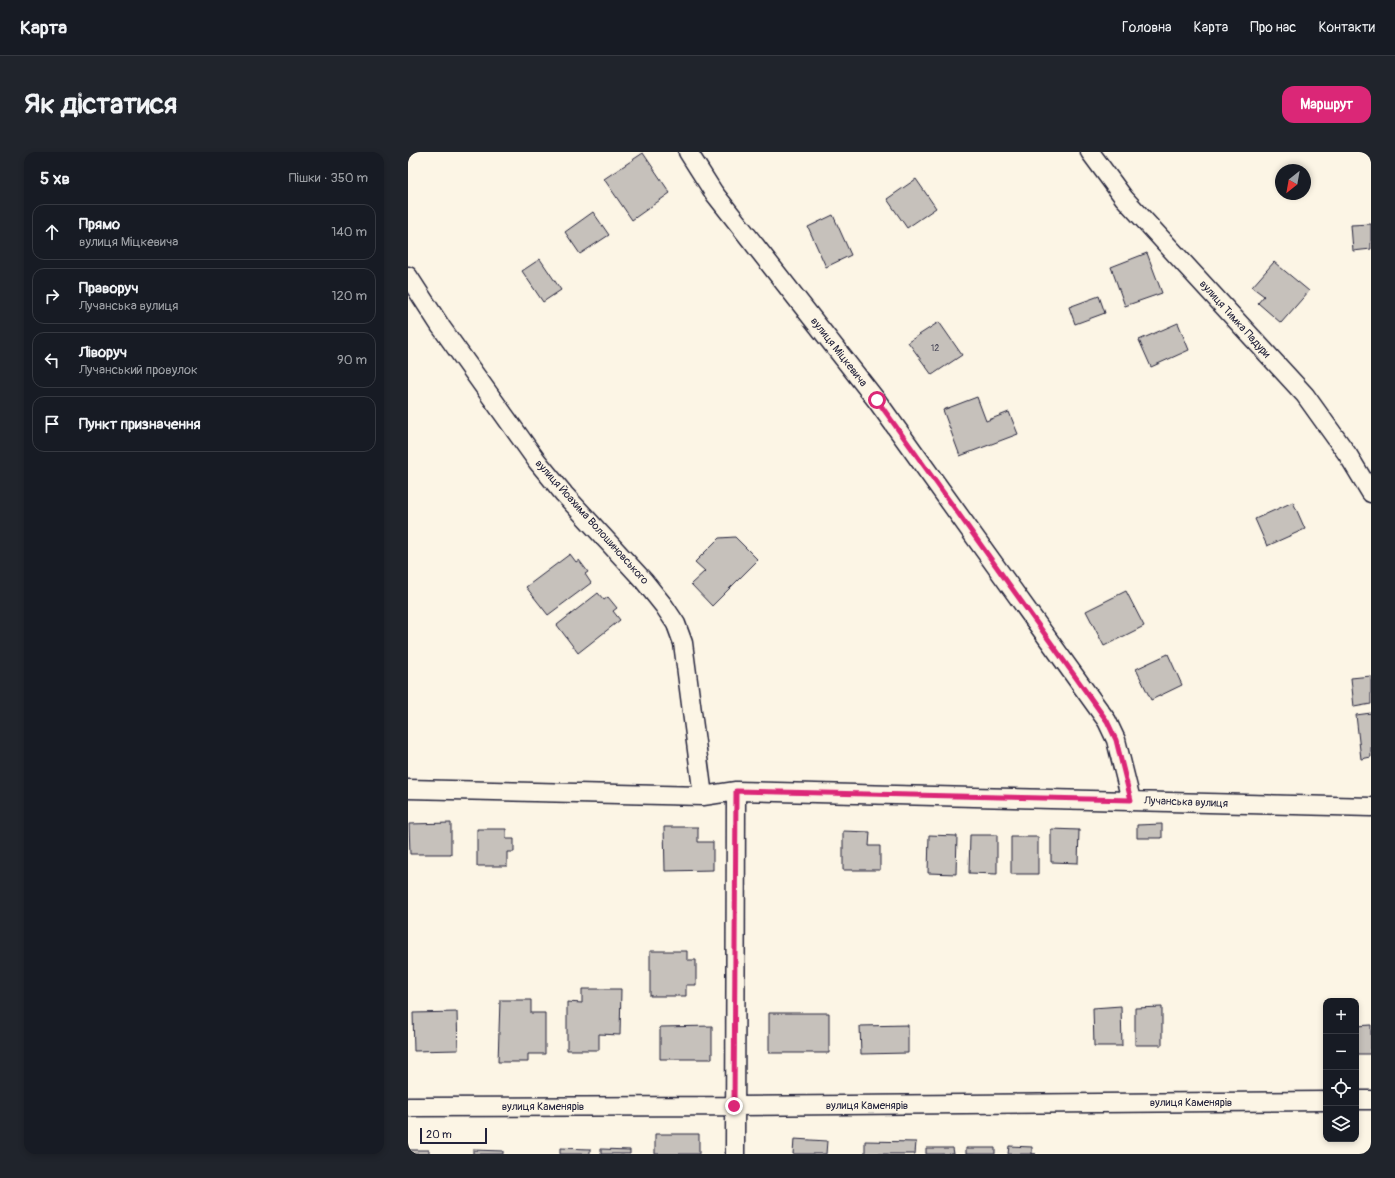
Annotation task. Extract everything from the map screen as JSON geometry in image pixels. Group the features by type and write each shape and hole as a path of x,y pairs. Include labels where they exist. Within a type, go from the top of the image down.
{"street":[{"name":"вулиця Міцкевича","path":"688,152 714,193 877,400 1107,721 1116,740 1131,800"},
{"name":"вулиця Тимка Падури","path":"1090,152 1124,198 1305,395 1348,455 1371,493"},
{"name":"вулиця Йоахима Волошиновського","path":"408,276 441,327 537,461 564,494 644,581 676,624 683,643 703,796"},
{"name":"Лучанська вулиця","path":"408,788 703,796 736,791 1371,807"},
{"path":"735,1154 736,791"},
{"path":"1359,1100 1371,1100"},
{"name":"вулиця Каменярів","path":"408,1107 1323,1101"}],"building":[{"path":"643,153 670,193 632,220 604,179"},
{"path":"916,179 936,208 907,228 887,199"},
{"path":"593,212 609,235 580,254 565,232"},
{"path":"833,215 851,255 826,267 808,227"},
{"path":"1371,224 1371,249 1353,251 1351,225"},
{"path":"1147,253 1162,293 1125,306 1111,267"},
{"path":"540,259 561,290 543,302 522,271"},
{"path":"1274,262 1309,291 1281,323 1258,303 1264,296 1252,287"},
{"path":"1099,296 1105,313 1075,324 1069,307"},
{"path":"939,322 962,355 932,375 908,342"},
{"path":"1178,323 1189,350 1151,367 1139,340"},
{"path":"977,397 986,421 1009,412 1018,434 960,456 943,410"},
{"path":"1293,502 1305,529 1267,546 1255,519"},
{"path":"735,537 758,560 712,606 691,584 705,571 695,562 719,538"},
{"path":"570,554 576,562 579,560 588,572 585,574 591,583 548,615 526,587"},
{"path":"1126,591 1144,626 1104,646 1086,611"},
{"path":"598,593 604,600 608,597 617,608 613,611 620,620 578,653 557,625"},
{"path":"1168,654 1182,685 1151,700 1136,669"},
{"path":"1371,676 1371,704 1354,707 1351,678"},
{"path":"1371,713 1371,757 1361,759 1356,715"},
{"path":"451,823 451,854 410,854 409,824"},
{"path":"1162,824 1162,838 1137,838 1137,825"},
{"path":"664,827 698,827 698,842 713,842 713,870 665,871"},
{"path":"477,829 506,829 506,839 514,839 514,852 507,852 507,866 477,866"},
{"path":"1051,829 1079,830 1078,863 1051,862"},
{"path":"843,831 870,832 869,846 880,846 880,870 843,870"},
{"path":"929,835 957,836 956,874 928,873"},
{"path":"970,835 997,835 997,874 969,873"},
{"path":"1011,837 1038,837 1038,874 1011,874"},
{"path":"650,951 687,951 687,960 696,960 696,985 686,985 686,996 650,996"},
{"path":"582,989 621,989 620,1035 599,1034 599,1050 567,1050 567,1002 582,1003"},
{"path":"500,1000 531,1000 531,1013 545,1013 545,1054 528,1054 528,1062 498,1062"},
{"path":"1121,1006 1122,1046 1094,1046 1093,1008"},
{"path":"1162,1007 1162,1045 1135,1045 1135,1008"},
{"path":"457,1012 458,1050 414,1051 413,1013"},
{"path":"769,1013 829,1013 829,1053 769,1053"},
{"path":"908,1025 908,1053 861,1054 860,1026"},
{"path":"1371,1025 1371,1054 1359,1054 1359,1026"},
{"path":"712,1026 712,1059 660,1059 660,1027"},
{"path":"655,1134 699,1134 699,1154 655,1154"},
{"path":"794,1139 827,1141 826,1154 793,1154"},
{"path":"865,1141 916,1142 915,1154 865,1154"},
{"path":"1009,1146 1032,1147 1032,1154 1008,1154"},
{"path":"560,1148 590,1149 590,1154 560,1154"},
{"path":"926,1148 953,1148 954,1154 926,1154"},
{"path":"966,1148 995,1148 995,1154 966,1154"},
{"path":"601,1149 630,1150 630,1154 601,1154"},
{"path":"408,1150 429,1150 429,1154 408,1154"},
{"path":"473,1150 503,1151 503,1154 473,1154"}],"route":[{"path":"734,1106 736,791 1131,800 1116,740 1107,721 907,444 877,400"}]}
